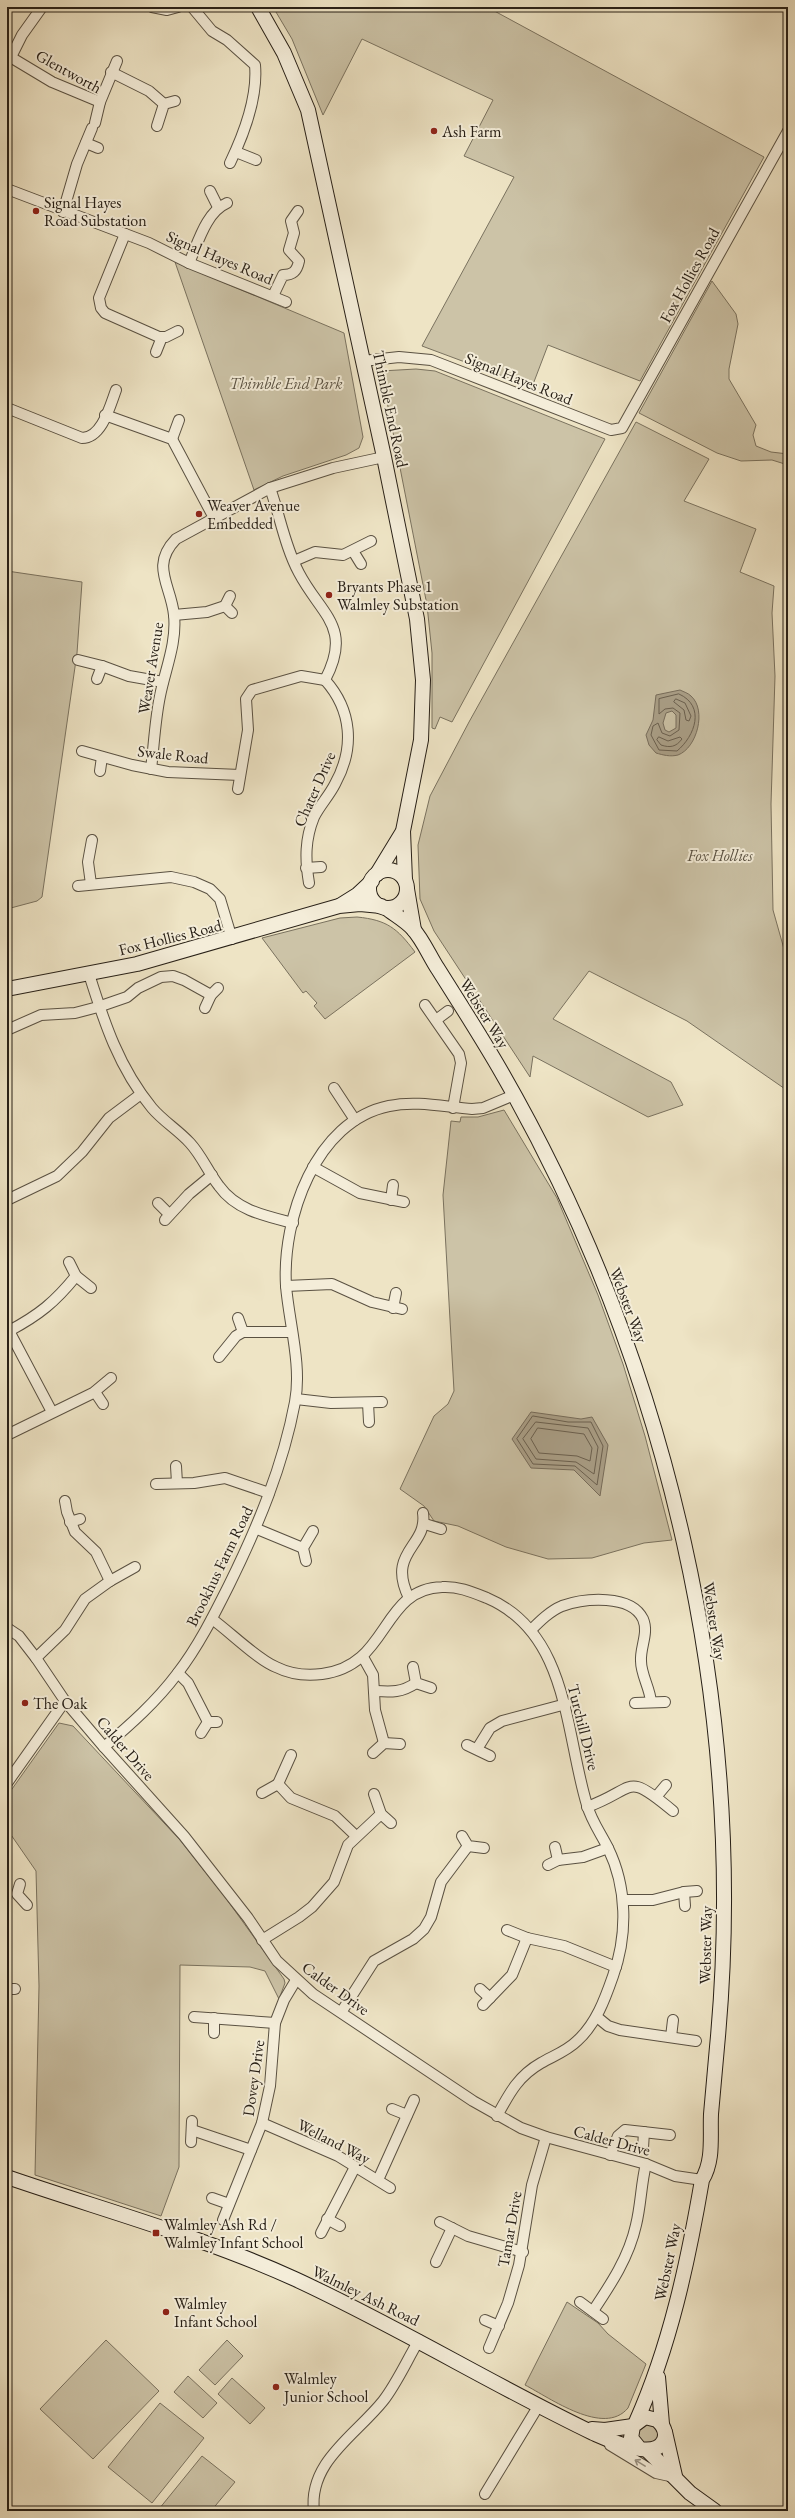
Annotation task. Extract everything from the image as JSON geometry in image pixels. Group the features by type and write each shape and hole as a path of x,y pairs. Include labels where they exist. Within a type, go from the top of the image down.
{"street":[{"path":"9,56 42,7"},
{"path":"152,7 167,10 178,7"},
{"path":"192,7 212,31 227,40 255,65 252,102 236,152 230,163"},
{"name":"Thimble End Road","path":"258,7 284,53 308,110 384,456 417,619 422,680 421,740 403,831 406,884"},
{"name":"Glentworth","path":"9,56 52,82 100,102 94,125 86,143 63,212"},
{"path":"100,102 111,72 117,61"},
{"path":"111,72 149,91 164,104"},
{"path":"164,104 175,101"},
{"path":"157,126 164,104"},
{"name":"Fox Hollies Road","path":"615,431 625,424 788,131"},
{"path":"86,143 98,148"},
{"path":"236,152 256,160"},
{"name":"Signal Hayes Road","path":"7,189 63,212 149,243 189,263 286,302"},
{"path":"189,263 202,232 223,205 210,191"},
{"path":"273,296 283,275 294,273 298,267 299,261 289,250 294,233 291,221 298,212"},
{"path":"125,234 99,298 101,308 105,313 162,337 178,331"},
{"path":"156,352 162,337"},
{"name":"Signal Hayes Road","path":"363,361 399,357 431,360 615,431"},
{"path":"7,408 82,438 89,438 96,434 116,390"},
{"path":"105,415 172,438 214,518"},
{"path":"172,438 179,420"},
{"name":"Weaver Avenue","path":"151,769 163,682 174,634 174,615 164,575 165,553 176,538 270,488 333,468 384,456"},
{"path":"238,789 248,730 246,699 252,690 301,676 325,680 334,664 336,652 336,635 325,610 299,573 270,488"},
{"path":"294,561 315,552 333,555 354,551 371,541"},
{"path":"354,551 361,564"},
{"path":"174,615 229,609 230,596"},
{"path":"78,660 102,666 129,676 163,682"},
{"path":"97,679 102,666"},
{"name":"Chater Drive","path":"309,882 305,851 314,819 335,784 346,753 348,737 343,704 325,680"},
{"name":"Swale Road","path":"82,751 168,772 240,775"},
{"path":"100,771 102,757"},
{"name":"Thimble End Road","path":"375,878 403,831"},
{"path":"91,884 88,862 92,840"},
{"path":"306,868 321,867"},
{"path":"392,871 399,874 406,884 405,898 399,905 384,907 371,895 375,878 392,871"},
{"path":"78,886 138,882 171,877 194,882 210,889 220,899 232,939"},
{"name":"Fox Hollies Road","path":"338,906 357,895 375,878"},
{"name":"Webster Way","path":"406,884 414,930"},
{"name":"Fox Hollies Road","path":"7,989 88,974 232,939 338,906 360,904 384,907"},
{"name":"Webster Way","path":"384,907 414,930 474,1024 552,1167 581,1229 633,1362 674,1502 701,1636 717,1766 723,1897 723,1963 711,2120 710,2160 708,2170 702,2180 677,2299 658,2370 635,2424"},
{"path":"88,974 98,1007 116,1051 141,1094 166,1122 189,1142 226,1194 236,1203 262,1215 293,1223"},
{"path":"7,1030 41,1015 75,1013 98,1007 127,997 138,988 161,977 173,976 214,991 205,1008"},
{"path":"425,1005 459,1054 461,1063 453,1108"},
{"path":"436,1020 448,1011"},
{"path":"334,1088 355,1120"},
{"path":"7,1200 57,1176 82,1152 109,1118 141,1094"},
{"name":"Brookhus Farm Road","path":"104,1747 149,1708 178,1674 212,1619 257,1529 288,1436 296,1399 292,1332 286,1286 286,1260 293,1223 303,1188 313,1167 337,1135 355,1120 372,1110 406,1104 453,1108 483,1108 514,1095"},
{"path":"313,1167 360,1193 404,1202"},
{"path":"158,1203 167,1217 212,1175"},
{"path":"392,1200 393,1185"},
{"path":"69,1262 76,1276 91,1288"},
{"path":"52,1412 8,1329 35,1318 55,1302 76,1276"},
{"path":"286,1286 332,1284 397,1309 396,1293"},
{"path":"238,1318 243,1332"},
{"path":"219,1357 236,1336 243,1332 292,1332"},
{"path":"7,1435 96,1392 111,1378"},
{"path":"96,1392 103,1404"},
{"path":"296,1399 332,1403 382,1402"},
{"path":"368,1403 368,1422"},
{"path":"176,1466 177,1483"},
{"path":"156,1484 225,1478 269,1493"},
{"path":"65,1501 70,1522 80,1540 96,1552 110,1581"},
{"path":"409,1598 403,1585 402,1564 425,1524 424,1513"},
{"path":"70,1522 80,1519"},
{"path":"425,1524 441,1529"},
{"path":"257,1529 303,1548"},
{"path":"306,1561 303,1548 313,1531"},
{"path":"36,1658 66,1630 85,1599 110,1581 135,1567"},
{"name":"Turchill Drive","path":"212,1619 273,1667 303,1675 332,1672 346,1668 363,1657 375,1644 398,1607 409,1598 424,1590 440,1587 472,1592 499,1603 514,1613 531,1630 549,1661 566,1704 587,1806 617,1868 624,1900 621,1949 616,1967 597,2017 570,2048 540,2063 514,2084 497,2116"},
{"path":"531,1630 562,1606 616,1601 634,1607 644,1621 645,1632 640,1662 650,1692 651,1702"},
{"name":"Calder Drive","path":"7,1628 19,1636 66,1701 104,1747 184,1836 277,1961 313,1994 342,2011 497,2116 546,2137 646,2164 675,2176 702,2180"},
{"path":"363,1657 373,1675 375,1710 384,1743"},
{"path":"413,1667 416,1683"},
{"path":"178,1674 188,1683 212,1722 201,1733"},
{"path":"374,1691 400,1692 416,1683 431,1688"},
{"path":"7,1783 66,1701"},
{"path":"635,1703 665,1702"},
{"path":"477,1749 490,1728 502,1721 566,1704"},
{"path":"373,1753 384,1743 400,1744"},
{"path":"467,1745 490,1756"},
{"path":"262,1793 278,1784 291,1755"},
{"path":"278,1784 291,1798 335,1816 356,1836"},
{"path":"587,1806 605,1800 630,1785 636,1785 656,1797 673,1811"},
{"path":"656,1797 666,1785"},
{"path":"374,1794 381,1814 391,1823"},
{"path":"262,1940 300,1917 334,1882 348,1845 381,1814"},
{"path":"462,1836 468,1846"},
{"path":"468,1846 484,1848"},
{"path":"342,2011 374,1961 413,1939 424,1929 431,1917 441,1882 468,1846"},
{"path":"555,1847 553,1862 583,1857 608,1848"},
{"path":"20,1884 12,1895 26,1906"},
{"path":"624,1900 653,1900 684,1892 697,1891"},
{"path":"684,1892 686,1906"},
{"path":"507,1930 527,1938 564,1946 616,1967"},
{"path":"480,1989 486,2002 512,1975 527,1938"},
{"name":"Dovey Drive","path":"223,2220 262,2123 269,2092 276,2023 284,2000 296,1980"},
{"path":"194,2016 276,2023"},
{"path":"597,2017 608,2026 620,2030 696,2041"},
{"path":"214,2018 214,2033"},
{"path":"671,2037 673,2020"},
{"path":"378,2180 414,2100"},
{"path":"392,2109 407,2115"},
{"name":"Welland Way","path":"262,2123 338,2156 390,2188"},
{"path":"191,2142 192,2126 251,2150"},
{"path":"610,2155 615,2141 621,2132 644,2132 670,2135"},
{"path":"643,2148 644,2132"},
{"name":"Tamar Drive","path":"489,2348 508,2303 523,2252 532,2185 546,2137"},
{"path":"592,2310 608,2288 628,2250 637,2224 646,2164"},
{"path":"321,2233 355,2167"},
{"name":"Walmley Ash Road","path":"7,2177 168,2230 273,2269 419,2340 585,2429 606,2439 644,2450 676,2477 690,2493 715,2511"},
{"path":"212,2198 229,2204"},
{"path":"327,2219 340,2226"},
{"path":"440,2222 468,2236 523,2252"},
{"path":"436,2262 452,2228"},
{"path":"580,2302 603,2319"},
{"path":"485,2320 499,2326"},
{"path":"314,2511 315,2486 324,2467 336,2449 365,2422 384,2400 419,2340"},
{"name":"Webster Way","path":"658,2370 663,2428"},
{"path":"485,2494 539,2405"},
{"path":"645,2417 651,2418 663,2428 665,2437 660,2446 644,2450 632,2438 635,2424 645,2417"},
{"name":"Walmley Ash Road","path":"585,2429 606,2430 635,2424"},
{"name":"Walmley Ash Road","path":"663,2428 676,2477"},
{"name":"Walmley Ash Road","path":"606,2439 609,2445 656,2473 676,2477"}],"green space":[{"path":"273,7 487,7 764,157 640,381 548,345 532,387 422,346 514,177 464,156 493,100 362,39 323,115 292,39"},
{"name":"Thimble End Park","path":"175,262 344,333 363,437 359,448 346,455 283,476 254,490"},
{"path":"712,281 736,314 738,324 729,369 729,379 756,425 753,435 756,446 771,452 788,454 788,465 772,460 741,461 717,453 639,413"},
{"path":"416,369 435,371 605,439 452,722 440,717 435,729 432,728 432,653 427,605 381,371"},
{"name":"Fox Hollies","path":"636,422 709,459 684,501 756,529 740,572 774,586 772,613 775,676 771,804 773,910 784,949 788,949 788,1091 687,1021 589,971 553,1019 671,1082 683,1105 648,1117 533,1056 530,1077 434,931 420,899 418,845 430,796 469,722"},
{"path":"7,571 82,582 77,653 42,897 37,901 7,909"},
{"path":"357,917 384,923 397,931 415,952 325,1019 314,1006 317,1003 306,991 303,993 262,938 340,918"},
{"path":"504,1110 557,1198 598,1295 623,1364 645,1436 672,1540 644,1543 592,1558 548,1559 506,1547 458,1526 434,1521 424,1506 400,1489 434,1416 448,1404 454,1391 443,1195 451,1121 460,1122 461,1117 478,1117"},
{"path":"59,1723 73,1726 180,1840 225,1897 284,1979 285,1983 279,1999 265,1971 250,1967 180,1965 179,2167 161,2216 35,2175 39,1986 36,1871 7,1829 7,1796"},
{"path":"567,2302 598,2323 608,2334 646,2364 628,2408 618,2416 605,2418 591,2417 562,2406 525,2385"},
{"path":"106,2340 159,2391 93,2459 40,2409"},
{"path":"227,2340 243,2356 215,2385 199,2370"},
{"path":"188,2376 217,2403 203,2418 174,2392"},
{"path":"232,2378 265,2408 250,2424 218,2394"},
{"path":"160,2403 204,2438 152,2503 108,2467"},
{"path":"648,2424 655,2427 658,2434 655,2441 648,2444 641,2441 638,2434 641,2427"},
{"path":"202,2456 235,2482 211,2511 161,2511 159,2509"}],"water":[{"path":"680,690 690,695 696,702 699,719 695,737 685,751 678,755 669,756 656,753 649,745 646,735 653,720 656,695","holes":["672,711 676,715 676,728 669,732 665,730 663,723 666,713"]},
{"path":"531,1412 581,1419 592,1417 608,1445 600,1496 574,1470 531,1468 512,1439"}],"place":[{"name":"Ash Farm","path":"434,131"},
{"name":"Signal Hayes Road Substation","path":"36,211"},
{"name":"Weaver Avenue Embedded","path":"199,514"},
{"name":"Bryants Phase 1 Walmley Substation","path":"329,595"},
{"name":"The Oak","path":"25,1703"},
{"name":"Walmley Ash Rd / Walmley Infant School","path":"156,2233"},
{"name":"Walmley Infant School","path":"166,2312"},
{"name":"Walmley Junior School","path":"276,2387"}]}
